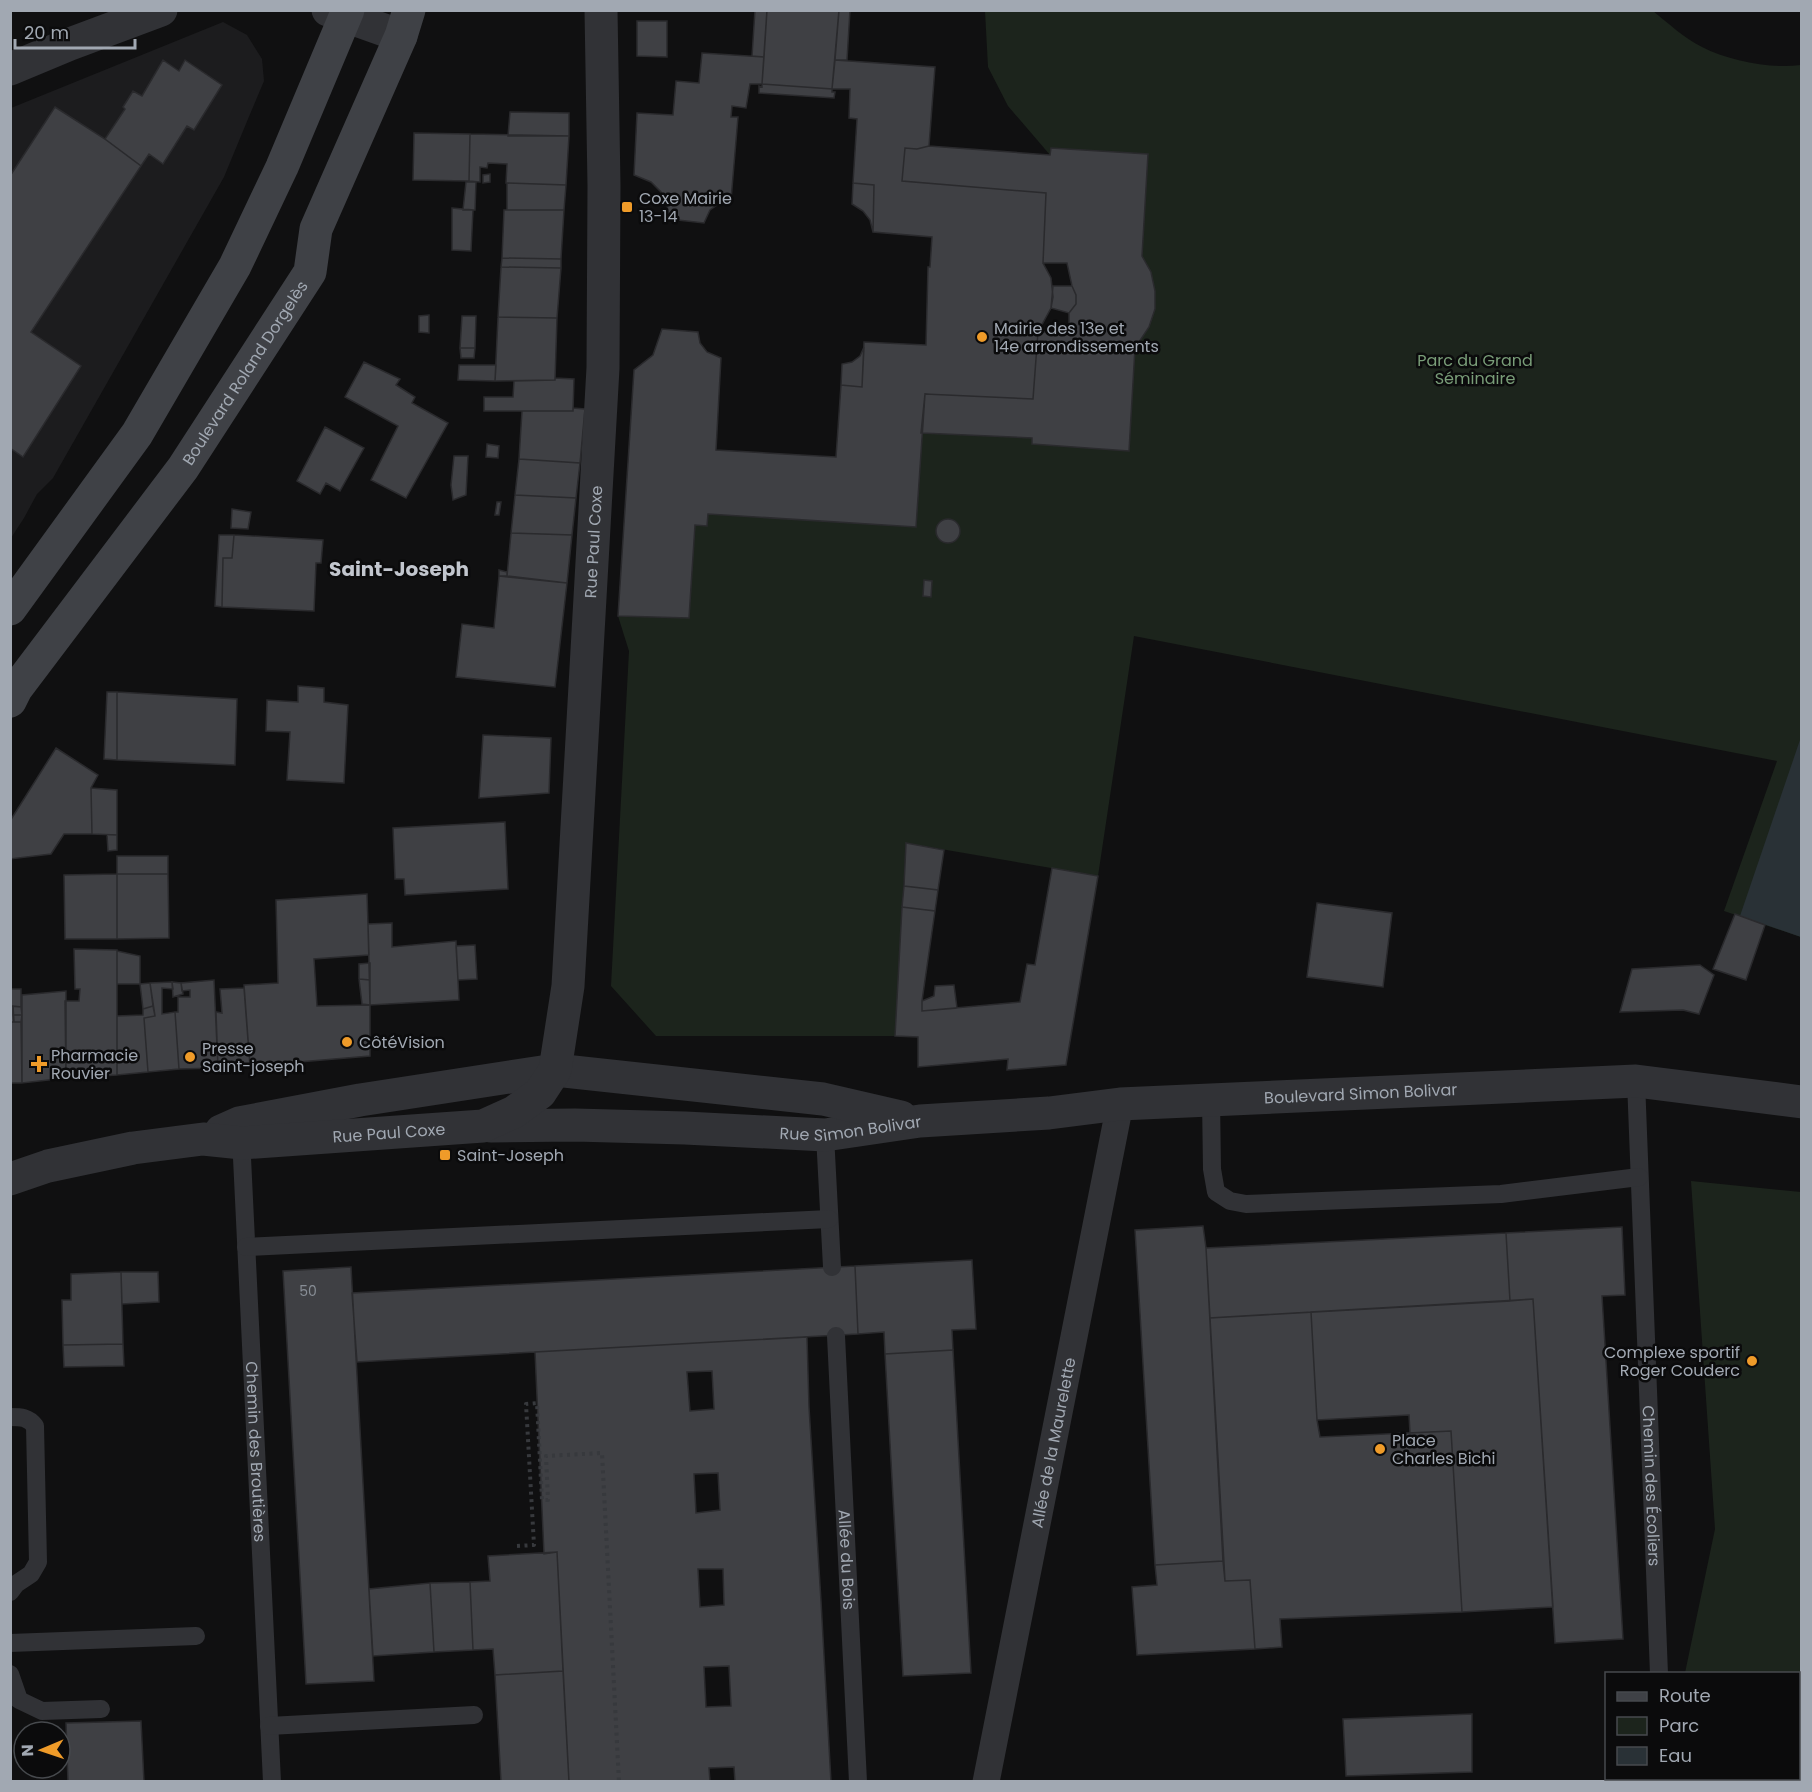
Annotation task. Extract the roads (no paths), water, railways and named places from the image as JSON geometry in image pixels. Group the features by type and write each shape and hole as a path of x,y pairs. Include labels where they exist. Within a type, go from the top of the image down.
{"main road":[{"path":"10,609 137,434 235,266 282,167 341,12"},
{"name":"Boulevard Roland Dorgelès","path":"10,700 183,468 310,272 316,229 405,23"}],"street":[{"path":"70,44 93,10"},
{"path":"10,69 161,10"},
{"name":"Rue Paul Coxe","path":"10,1179 48,1166 133,1148 240,1133 483,1126 514,1112 540,1093 555,1071 568,986 603,368 604,186 601,10"},
{"path":"341,12 405,23"},
{"name":"Rue Paul Coxe","path":"240,1133 360,1100 555,1071"},
{"name":"Rue Simon Bolivar","path":"555,1071 823,1099 920,1121"},
{"name":"Boulevard Simon Bolivar","path":"920,1121 1049,1113 1120,1104 1636,1081 1802,1101"},
{"name":"Allée de la Maurelette","path":"986,1782 1120,1104"},
{"name":"Rue Simon Bolivar","path":"483,1126 586,1125 825,1135 920,1121"}],"lane":[{"name":"Chemin des Écoliers","path":"1636,1081 1659,1672"},
{"path":"1211,1099 1212,1169 1216,1192 1230,1202 1258,1203 1501,1194 1640,1177"},
{"name":"Chemin des Broutières","path":"240,1133 272,1782"},
{"path":"825,1135 832,1267"},
{"path":"246,1247 830,1219"},
{"name":"Allée du Bois","path":"836,1336 858,1782"},
{"path":"10,1418 24,1417 34,1426 38,1562 31,1574 16,1584 10,1592"},
{"path":"10,1643 196,1636"},
{"path":"10,1674 19,1700 42,1712 101,1709"},
{"path":"270,1725 474,1715"}],"water":[{"path":"1801,737 1802,937 1740,916"}],"place":[{"name":"Coxe Mairie 13-14","path":"627,207"},
{"name":"Mairie des 13e et 14e arrondissements","path":"982,337"},
{"name":"CôtéVision","path":"347,1042"},
{"name":"Presse Saint-joseph","path":"190,1057"},
{"name":"Pharmacie Rouvier","path":"39,1064"},
{"name":"Saint-Joseph","path":"445,1155"},
{"name":"Complexe sportif Roger Couderc","path":"1752,1361"},
{"name":"Place Charles Bichi","path":"1380,1449"}],"district":[{"name":"Saint-Joseph","path":"399,569"}],"park label":[{"name":"Parc du Grand Séminaire","path":"1475,369"}]}
